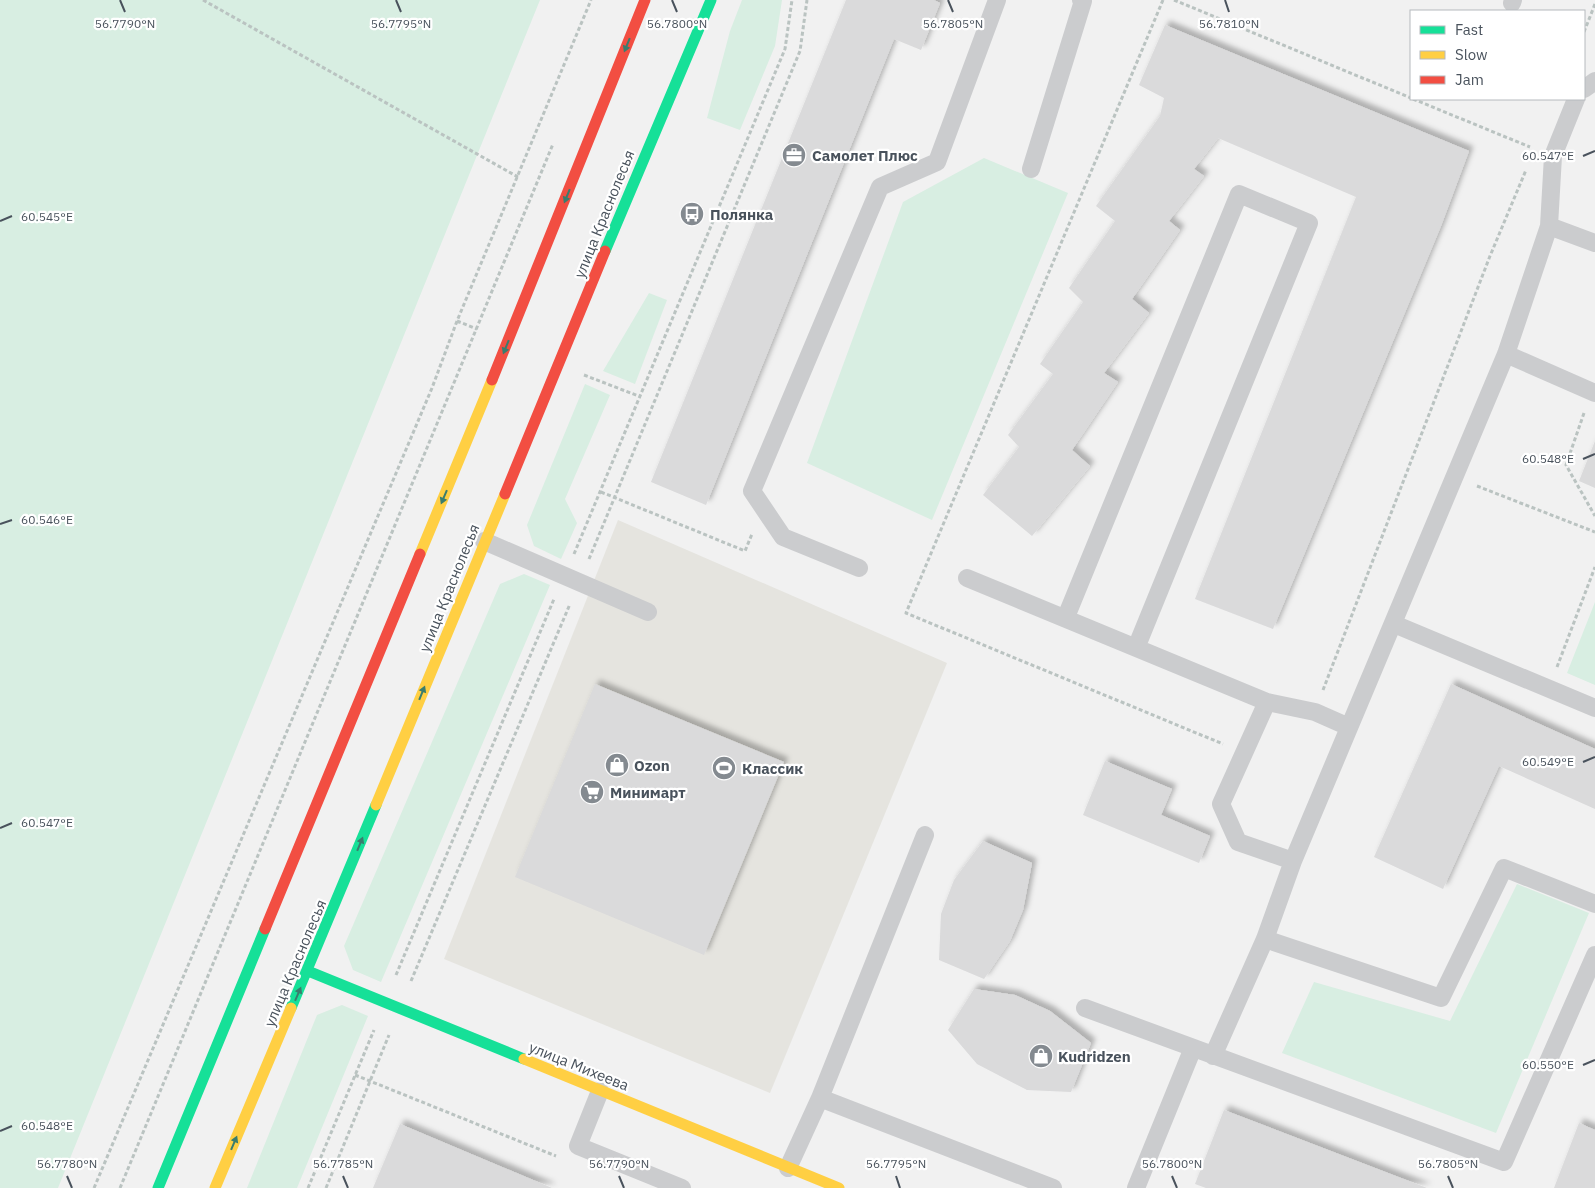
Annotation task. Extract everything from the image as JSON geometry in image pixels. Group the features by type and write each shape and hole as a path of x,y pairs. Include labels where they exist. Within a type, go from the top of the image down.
{"street":[{"path":"158,1188 508,342 646,0"},
{"name":"улица Краснолесья","path":"215,1188 308,971 484,541 711,0"},
{"name":"улица Михеева","path":"308,971 839,1188"}],"lane":[{"path":"859,568 783,538 752,491 880,187 937,162 996,0"},
{"path":"1031,169 1083,1 1081,0"},
{"path":"1213,1056 1265,940 1293,861 1506,354 1549,226 1553,156 1576,100"},
{"path":"1066,617 1239,194 1310,223 1136,648"},
{"path":"1549,226 1595,243"},
{"path":"1506,354 1593,392"},
{"path":"484,541 648,612"},
{"path":"967,578 1066,617 1267,702 1315,712 1349,727"},
{"path":"1394,624 1595,708"},
{"path":"1267,702 1221,804 1238,842 1293,861"},
{"path":"788,1168 820,1098 925,835"},
{"path":"1265,940 1441,998 1504,868 1595,904"},
{"path":"1085,1008 1504,1162 1595,955"},
{"path":"1136,1188 1193,1048"},
{"path":"600,1091 578,1146 682,1188"},
{"path":"820,1098 1052,1188"}],"path":[{"path":"203,0 518,177"},
{"path":"94,1188 432,388 592,0"},
{"path":"1164,0 906,613 1245,752"},
{"path":"1174,0 1410,97"},
{"path":"1585,29 1595,4"},
{"path":"1417,100 1553,156"},
{"path":"120,1188 556,137"},
{"path":"1315,712 1490,256 1535,149"},
{"path":"1593,392 1566,465 1595,516"},
{"path":"1455,477 1595,532"},
{"path":"601,492 745,551 763,508"},
{"path":"1549,688 1595,567"},
{"path":"355,1075 562,1158"}],"shaded area":[{"path":"618,520 947,663 770,1093 444,959"}],"green space":[{"path":"0,0 540,0 58,1188 0,1188"},
{"path":"742,0 782,0 775,46 740,130 707,118 730,31"},
{"path":"984,158 1068,193 932,520 807,463 903,202"},
{"path":"649,293 667,300 635,384 603,371"},
{"path":"585,384 610,395 565,499 577,523 561,559 534,546 527,525"},
{"path":"524,574 550,585 381,982 353,970 344,946 500,584"},
{"path":"1595,602 1595,685 1567,673"},
{"path":"1517,884 1589,913 1496,1133 1282,1053 1314,982 1450,1021"},
{"path":"342,1005 368,1016 297,1188 247,1188 317,1015"}],"building":[{"path":"846,0 934,0 940,3 921,50 894,39 706,505 651,482"},
{"path":"1165,25 1469,151 1441,226 1273,629 1195,599 1356,197 1218,138 1194,169 1204,176 1169,221 1180,230 1132,299 1149,313 1104,373 1118,382 1072,450 1090,466 1032,536 983,495 1019,447 1008,435 1053,374 1040,364 1083,302 1069,288 1115,221 1096,206 1160,116 1164,98 1139,85"},
{"path":"1595,441 1595,488 1579,481"},
{"path":"595,684 784,762 704,955 515,877"},
{"path":"1451,684 1595,749 1595,809 1499,766 1443,889 1374,857"},
{"path":"1105,761 1172,789 1161,815 1210,836 1199,863 1083,815"},
{"path":"983,841 1032,863 1023,910 1010,941 984,979 939,960 941,914 954,880"},
{"path":"974,989 1015,995 1050,1011 1091,1043 1071,1092 1027,1090 977,1064 948,1030"},
{"path":"1224,1110 1427,1188 1206,1188 1195,1184"},
{"path":"1579,1123 1595,1130 1595,1188 1554,1188"},
{"path":"400,1124 552,1188 373,1188"}],"traffic: fast":[{"path":"605,251 711,0"},
{"path":"291,1008 376,805"},
{"path":"158,1188 265,929"},
{"path":"308,971 524,1059"}],"traffic: slow":[{"path":"420,554 492,380"},
{"path":"376,805 505,494"},
{"path":"215,1188 291,1008"},
{"path":"524,1059 839,1188"}],"traffic: jam":[{"path":"492,380 645,0"},
{"path":"505,494 605,251"},
{"path":"265,929 420,554"}],"place":[{"name":"Самолет Плюс","path":"794,155"},
{"name":"Полянка","path":"692,214"},
{"name":"Ozon","path":"617,765"},
{"name":"Классик","path":"724,768"},
{"name":"Минимарт","path":"592,792"},
{"name":"Kudridzen","path":"1041,1056"}]}
